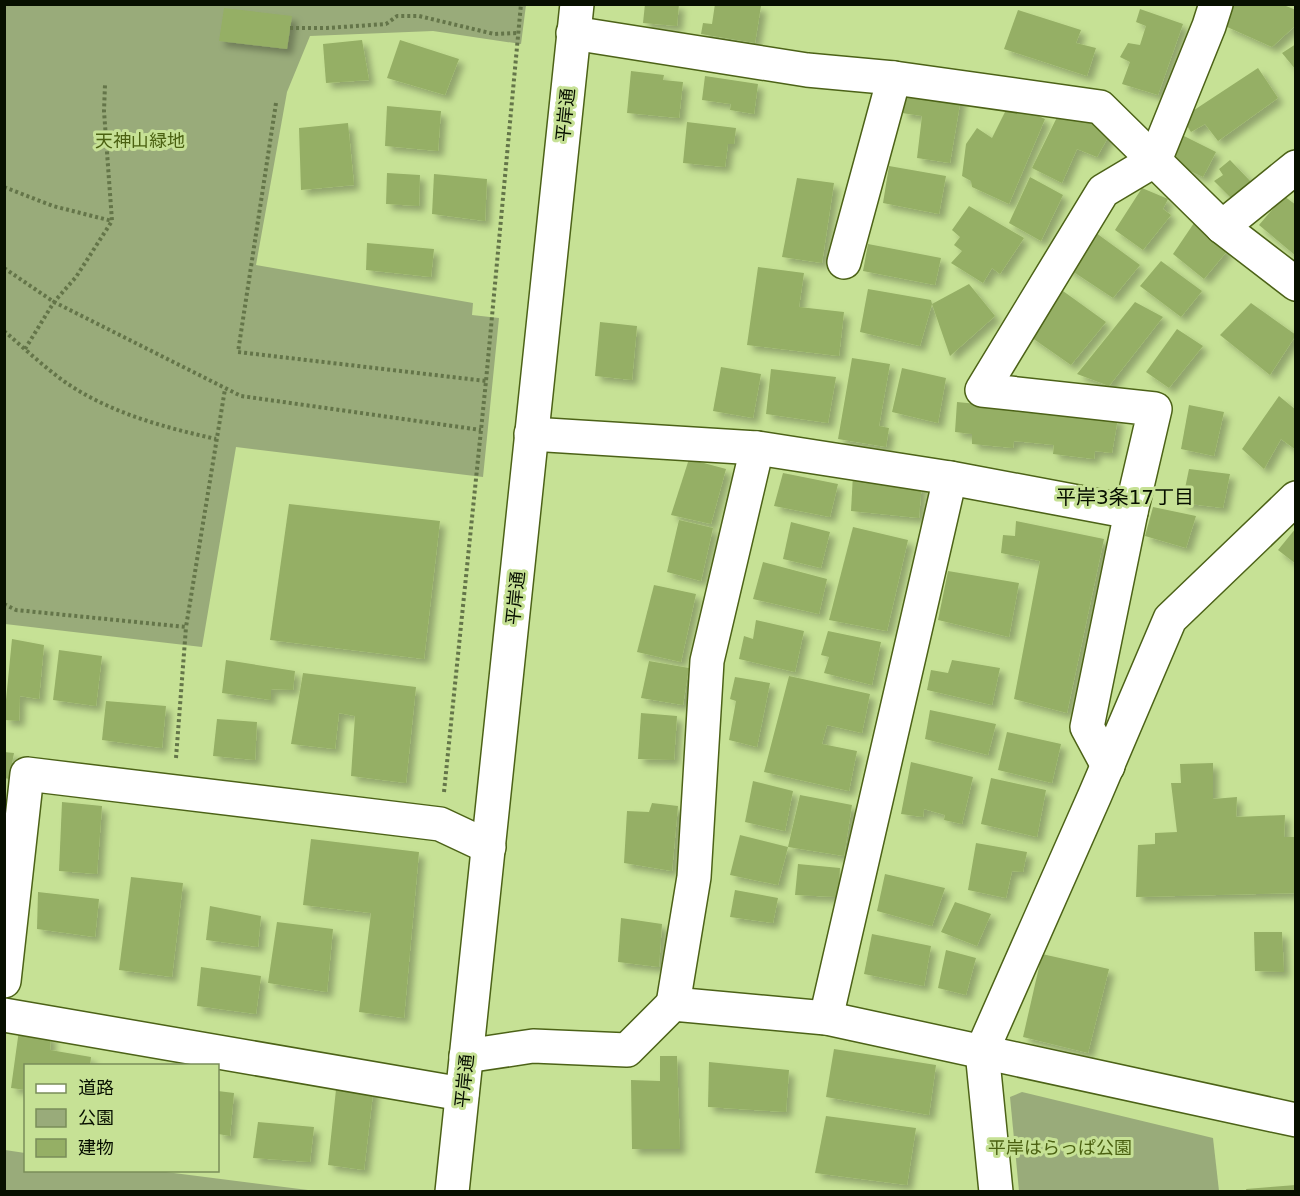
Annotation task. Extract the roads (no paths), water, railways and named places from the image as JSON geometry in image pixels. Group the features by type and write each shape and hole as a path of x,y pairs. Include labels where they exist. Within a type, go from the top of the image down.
{"street":[{"path":"1108,766 1087,727 1131,512 1155,409 982,390 1103,191 1155,160 1209,26 1215,4"},
{"path":"575,19 807,70 894,78 1100,107 1222,227 1296,285"},
{"name":"平岸通","path":"452,1191 575,19"},
{"path":"844,262 894,78"},
{"path":"1222,227 1296,167"},
{"path":"531,434 757,448 950,478 1131,512"},
{"path":"466,1056 533,1046 627,1050 673,1004 694,877 707,661 757,448"},
{"path":"826,1018 950,478"},
{"path":"996,1191 982,1051 1108,766 1170,619 1296,498"},
{"path":"4,981 27,774 440,824 489,846"},
{"path":"673,1004 826,1018 1296,1120"},
{"path":"4,1015 462,1094"}],"district":[{"name":"平岸3条17丁目","path":"1125,497"}],"park label":[{"name":"天神山緑地","path":"140,140"},
{"name":"平岸はらっぱ公園","path":"1060,1147"}]}
